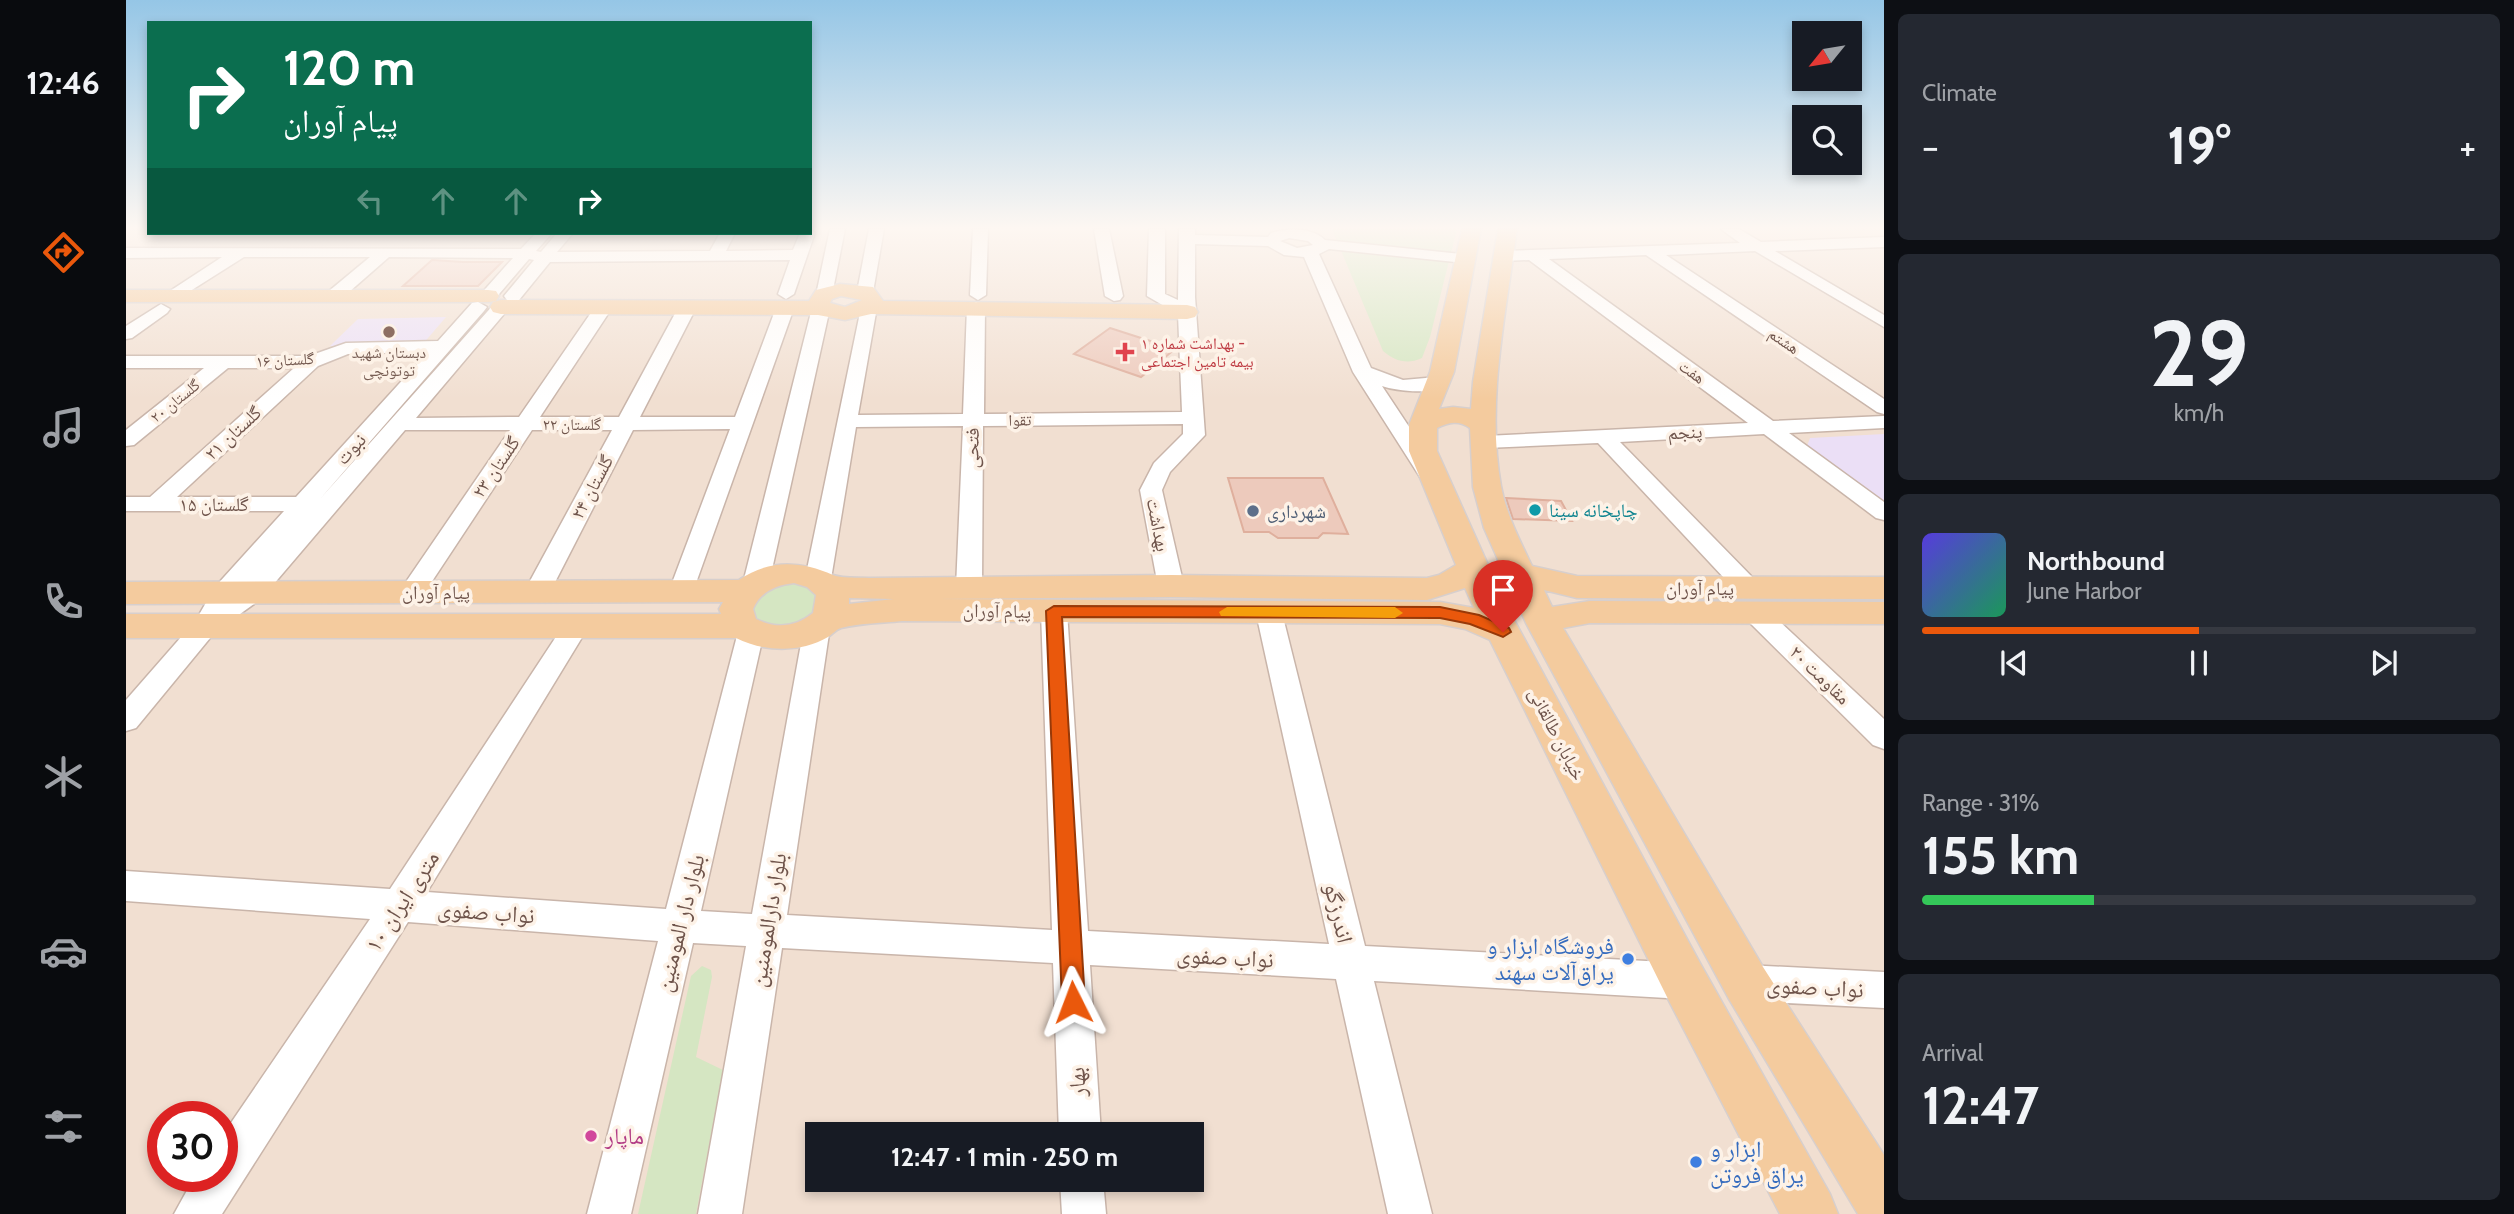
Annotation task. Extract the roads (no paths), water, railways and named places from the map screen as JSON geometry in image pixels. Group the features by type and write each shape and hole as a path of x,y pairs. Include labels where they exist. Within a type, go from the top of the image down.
{"main road":[{"name":"خیابان طالقانی","path":"1460,286 1439,378 1422,425 1423,451 1433,478 1503,632 1810,1214"},
{"name":"خیابان طالقانی","path":"1506,286 1485,382 1487,487 1499,528 1543,623 1746,983 1884,1205"},
{"path":"126,296 169,302 822,301 840,290 868,298 1186,304"},
{"path":"126,310 169,302 335,295 603,308 687,308 786,301"},
{"path":"977,301 1156,296 1186,304"},
{"path":"1439,378 1466,385 1485,382"},
{"path":"1422,425 1434,418 1455,414 1467,416 1484,434"},
{"name":"پیام آوران","path":"823,582 873,600 1054,611 1269,613 1434,601 1450,583 1473,569"},
{"path":"794,573 823,582 834,601 821,624 790,637 762,636 747,629 736,608 751,587 768,578 794,573"},
{"name":"پیام آوران","path":"1518,573 1583,600 1752,600 1884,588"},
{"name":"پیام آوران","path":"821,624 873,600 969,588 1171,586 1434,601 1503,632"},
{"name":"پیام آوران","path":"126,593 682,591 751,587"},
{"name":"پیام آوران","path":"1543,623 1571,614 1583,600"},
{"name":"پیام آوران","path":"1752,600 1884,613"},
{"name":"پیام آوران","path":"126,626 576,625 747,629"},
{"path":"1746,983 1867,1214"}],"street":[{"path":"126,334 193,286"},
{"path":"335,295 346,286"},
{"name":"نبوت","path":"238,593 328,505 399,424 505,286"},
{"name":"نبوت","path":"238,593 301,504 443,346 513,286"},
{"path":"682,591 791,286"},
{"path":"751,587 825,286"},
{"path":"823,582 870,286"},
{"path":"977,301 978,286"},
{"path":"1112,286 1114,296"},
{"path":"1156,286 1156,296"},
{"name":"بهداشت","path":"1171,586 1151,491 1152,482 1194,435 1186,286"},
{"path":"1331,286 1363,372 1433,478"},
{"name":"هفت","path":"1569,286 1883,511"},
{"name":"هشتم","path":"1702,286 1884,408"},
{"path":"1823,286 1884,322"},
{"name":"فتحی","path":"969,588 977,301"},
{"name":"گلستان ۲۳","path":"412,592 603,308"},
{"name":"گلستان ۲۴","path":"537,592 687,308"},
{"name":"گلستان ۱۶","path":"127,363 311,362 346,349 443,346"},
{"name":"گلستان ۲۰","path":"126,440 223,362"},
{"name":"گلستان ۲۱","path":"156,504 311,362"},
{"path":"1363,372 1401,386 1439,378"},
{"name":"تقوا","path":"847,421 1194,418"},
{"name":"پنجم","path":"1484,434 1603,436 1884,422"},
{"name":"گلستان ۲۲","path":"399,424 744,423"},
{"name":"مقاومت ۲۰","path":"1603,436 1752,600 1884,737"},
{"name":"گلستان ۱۵","path":"126,504 328,505"},
{"path":"126,720 206,625 238,593"},
{"name":"بهار","path":"1054,611 1079,1122"},
{"name":"اندرزگو","path":"1269,613 1410,1214"},
{"name":"بلوار دارالمومنین","path":"720,1214 766,931 821,624"},
{"name":"۱۰ متری ایران","path":"238,1149 399,906 576,625"},
{"name":"بلوار دار المومنین","path":"609,1214 747,629"},
{"name":"نواب صفوی","path":"126,886 679,926 1685,981"},
{"name":"نواب صفوی","path":"1746,983 1884,990"},
{"name":"۱۰ متری ایران","path":"196,1214 210,1192"},
{"path":"1083,1192 1084,1214"}],"place":[{"name":"دبستان شهید توتونچی","path":"389,332"},
{"name":"بهداشت شماره ۱ - بیمه تامین اجتماعی","path":"1125,352"},
{"name":"چاپخانه سینا","path":"1535,510"},
{"name":"شهرداری","path":"1253,511"},
{"name":"فروشگاه ابزار و یراق‌آلات‌ سهند","path":"1628,959"},
{"name":"ماپار","path":"591,1136"},
{"name":"ابزار و یراق فروتن","path":"1696,1162"}]}
